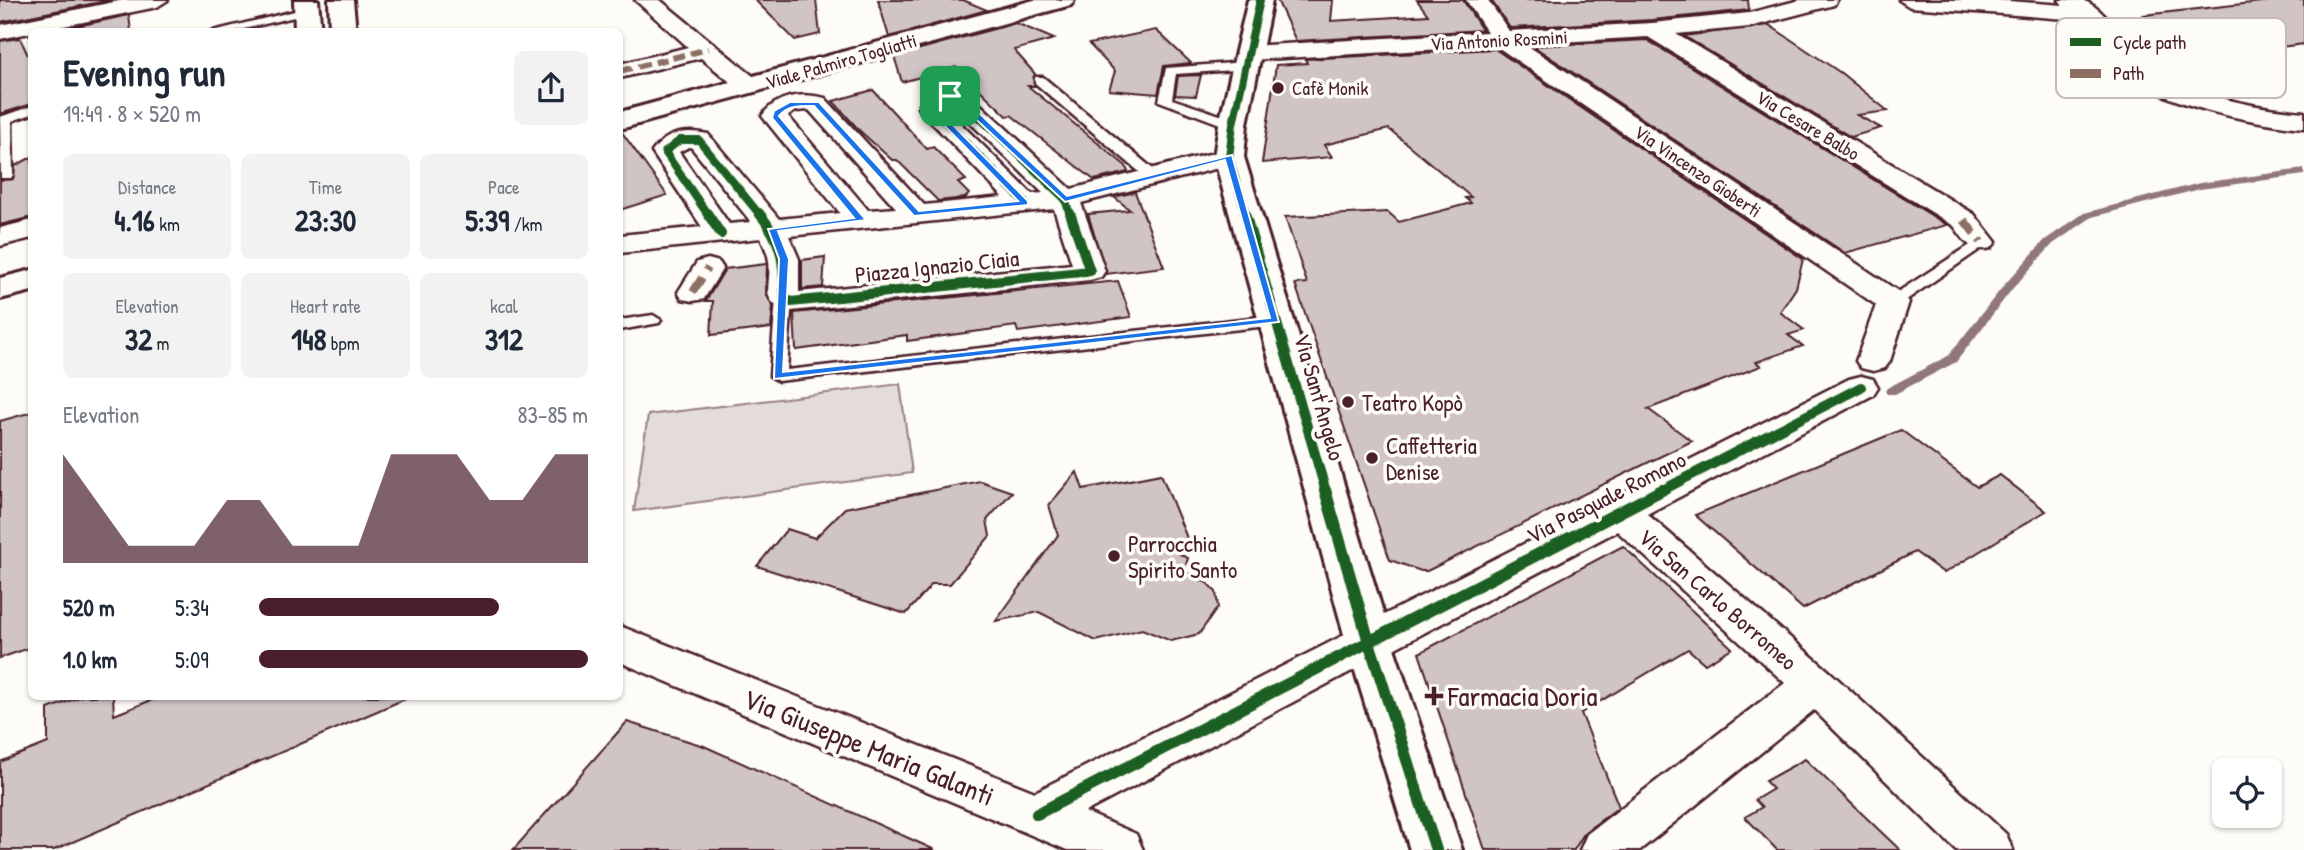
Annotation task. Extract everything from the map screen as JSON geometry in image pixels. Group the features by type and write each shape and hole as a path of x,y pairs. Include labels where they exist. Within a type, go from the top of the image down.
{"street":[{"path":"35,28 68,9 157,0"},
{"path":"341,0 343,28"},
{"path":"646,0 744,79"},
{"name":"Viale Palmiro Togliatti","path":"623,120 744,79 1000,0"},
{"name":"Viale Palmiro Togliatti","path":"623,103 744,79 1062,0"},
{"name":"Via Sant'Angelo","path":"1260,0 1231,140 1276,320 1369,642 1436,850"},
{"path":"1477,0 1504,41"},
{"path":"1713,0 1783,38"},
{"name":"Via Antonio Rosmini","path":"1247,60 1652,30 1750,20 1826,0"},
{"path":"1910,0 2091,15"},
{"path":"2070,0 2093,18"},
{"path":"0,32 28,29"},
{"name":"Via Cesare Balbo","path":"1652,30 1973,231"},
{"name":"Via Vincenzo Gioberti","path":"1504,41 1893,302"},
{"path":"623,70 708,49"},
{"path":"1025,203 931,108 934,100 958,97 1065,200"},
{"path":"2204,98 2284,119 2304,120"},
{"path":"861,220 775,116 778,111 790,104 816,103 917,214"},
{"path":"721,234 665,152 669,145 689,138 699,140 772,229 784,259 784,298"},
{"path":"623,244 1065,200 1154,177 1231,140"},
{"name":"Piazza Ignazio Ciaia","path":"784,298 800,303 1090,271 1065,200"},
{"path":"0,237 28,230"},
{"path":"0,268 28,261"},
{"path":"0,289 28,281"},
{"name":"Via Pasquale Romano","path":"1369,642 1620,513 1867,374 1893,302"},
{"name":"Via San Carlo Borromeo","path":"1620,513 1815,684 1989,850"},
{"path":"1037,814 1369,642"},
{"name":"Via Giuseppe Maria Galanti","path":"623,644 661,663 1037,814 1119,850"},
{"name":"Via San Carlo Borromeo","path":"1604,850 1815,684"}],"lane":[{"path":"235,28 307,14"},
{"path":"1231,140 1165,101 1170,71 1247,60"},
{"path":"1039,80 1154,177"},
{"path":"6,175 3,120 28,111"},
{"path":"1893,302 1973,231"},
{"path":"784,298 778,376 1276,320"},
{"path":"623,325 653,320"}],"shaded area":[{"path":"900,384 912,473 634,511 648,415"}],"building":[{"path":"0,0 111,0 0,22"},
{"path":"755,0 816,0 820,34 795,40"},
{"path":"878,0 963,0 987,10 889,37"},
{"path":"1277,0 1333,0 1331,21 1428,15 1417,0 1463,0 1482,30 1296,41"},
{"path":"1491,0 1748,0 1749,10 1652,20 1510,28"},
{"path":"2279,0 2304,0 2304,44 2286,46 2286,18 2150,18 2144,15"},
{"path":"129,15 131,28 69,28"},
{"path":"1016,23 1054,39 1014,50 1035,74 1035,86 1028,86 1126,166 1128,172 1094,180 1011,115 1007,116 956,67 902,82 894,56"},
{"path":"1769,25 1841,73 1888,111 1857,115 1881,128 1851,137 1684,36"},
{"path":"1156,30 1191,63 1164,66 1158,94 1109,90 1115,71 1089,44"},
{"path":"20,38 28,55 28,105 0,114 0,41"},
{"path":"1647,40 1947,225 1845,253 1533,46"},
{"path":"1495,49 1803,259 1796,288 1780,312 1804,330 1788,335 1803,346 1756,362 1761,366 1648,409 1692,441 1427,571 1421,571 1390,560 1295,284 1307,283 1285,217 1388,212 1399,222 1471,203 1465,198 1471,197 1389,129 1324,145 1332,157 1262,163 1276,65 1307,63 1305,59"},
{"path":"1201,75 1196,96 1175,95 1178,76"},
{"path":"873,90 927,149 933,147 966,180 958,183 969,194 965,198 938,201 897,160 892,160 860,131 833,101"},
{"path":"623,134 667,195 623,209"},
{"path":"28,159 28,218 0,225 0,180 13,179 15,166"},
{"path":"1135,192 1164,267 1106,274 1088,214 1130,210 1114,197"},
{"path":"825,257 823,287 802,289 802,260"},
{"path":"767,264 766,293 773,306 771,328 711,335 713,301 706,301 725,269"},
{"path":"1118,281 1131,317 1018,332 1016,326 907,341 907,335 796,350 794,313"},
{"path":"28,413 28,648 0,658 0,421"},
{"path":"1901,430 1977,487 2000,475 2046,511 1944,573 1915,552 1803,609 1695,515"},
{"name":"Parrocchia Spirito Santo","path":"1077,472 1083,489 1161,474 1187,538 1175,552 1188,558 1184,571 1207,583 1216,592 1218,607 1199,634 1171,641 1142,629 1096,641 1039,612 996,621 1058,535 1049,505"},
{"path":"980,481 1012,492 987,520 990,536 950,584 932,584 906,614 757,566 787,529 815,538 845,508"},
{"path":"1623,546 1732,648 1705,664 1688,649 1581,713 1619,807 1585,832 1574,850 1485,850 1419,653"},
{"path":"72,700 113,700 114,715 152,700 403,700 54,850 0,850 0,762 48,743 48,709"},
{"path":"627,722 704,746 935,850 513,850"},
{"path":"1805,759 1900,850 1777,850 1745,817 1762,807 1755,800 1773,789 1765,781"}],"waterway":[{"path":"1891,391 1952,359 2009,286 2049,242 2088,215 2200,186 2304,172"}],"marked path":[{"path":"623,70 708,49"},
{"path":"1964,220 1981,242"},
{"path":"693,292 708,268"}],"cycle path":[{"path":"1260,0 1233,124 1229,157 1369,642 1436,850"},
{"path":"721,234 665,152 676,142 684,139 699,140 772,229 784,259 784,298 791,302 1090,271 1065,199 958,97 935,100 931,108 1025,203"},
{"path":"1037,814 1861,387"}],"place":[{"name":"Cafè Monik","path":"1278,88"},
{"name":"Teatro Kopò","path":"1348,402"},
{"name":"Caffetteria Denise","path":"1372,458"},
{"name":"Parrocchia Spirito Santo","path":"1114,556"},
{"name":"Farmacia Doria","path":"1434,696"}],"route":[{"path":"950,96 958,97 1065,200 1229,157 1276,320 778,376 784,259 772,229 861,220 775,116 778,111 790,104 816,103 917,214 1025,203 931,108 934,100 950,96"}]}
